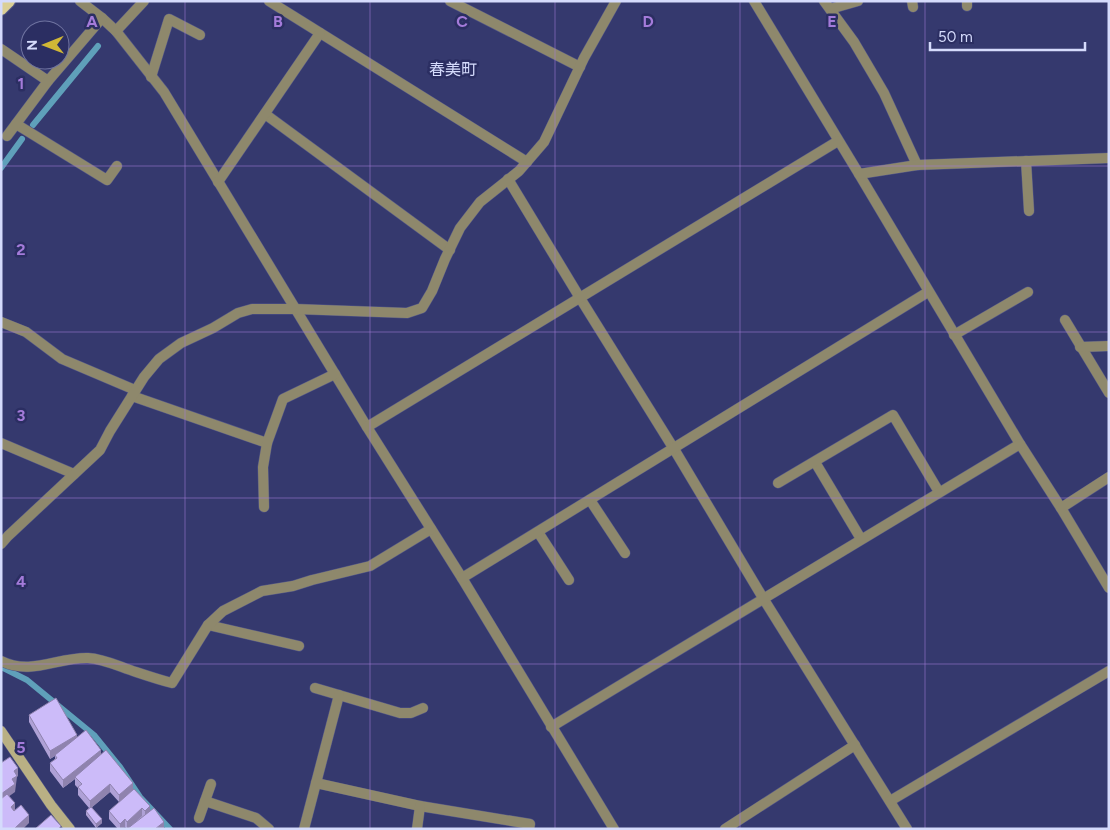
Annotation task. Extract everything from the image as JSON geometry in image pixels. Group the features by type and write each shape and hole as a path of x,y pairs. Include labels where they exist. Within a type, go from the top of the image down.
{"main road":[{"path":"1,10 9,1"},
{"path":"1,731 5,745 70,829"}],"street":[{"path":"80,1 116,31 164,92 614,829"},
{"path":"116,31 144,1"},
{"path":"269,1 527,162"},
{"path":"450,1 580,67"},
{"path":"1,544 100,450 144,377 160,360 182,343 238,313 252,309 407,313 422,308 432,292 460,228 480,202 519,171 544,142 580,67 616,1"},
{"path":"754,1 954,335 1109,588"},
{"path":"858,1 827,5 854,42 884,93 917,166"},
{"path":"7,136 48,81 102,18"},
{"path":"152,77 169,19 200,35"},
{"path":"218,182 320,33"},
{"path":"1,49 48,81"},
{"path":"265,114 450,250"},
{"path":"16,124 107,180 117,166"},
{"path":"367,427 838,141"},
{"path":"859,174 917,166 1109,158"},
{"path":"1026,161 1028,211"},
{"path":"508,179 763,598 907,829"},
{"path":"462,578 928,292"},
{"path":"954,335 1028,292"},
{"path":"1065,320 1109,393"},
{"path":"1,322 26,332 62,359 134,393 267,443"},
{"path":"1080,346 1109,346"},
{"path":"264,507 263,467 267,443 283,399 335,374"},
{"path":"778,483 892,415 940,492"},
{"path":"1,442 74,474"},
{"path":"551,727 1020,444"},
{"path":"815,462 861,539"},
{"path":"1061,508 1109,477"},
{"path":"590,500 625,553"},
{"path":"1,661 23,667 38,667 88,658 106,661 134,672 172,683 208,625 223,611 262,590 293,586 370,566 431,529"},
{"path":"538,532 569,580"},
{"path":"208,625 299,646"},
{"path":"890,802 1109,671"},
{"path":"315,688 400,713 411,713 423,708"},
{"path":"304,829 339,695"},
{"path":"725,829 855,745"},
{"path":"199,818 211,784"},
{"path":"316,784 420,806 530,824 529,829"},
{"path":"205,801 256,818 268,829"},
{"path":"417,829 420,806"}],"building":[{"path":"56,698 77,735 50,751 29,715"},
{"path":"86,730 101,750 63,780 50,763 57,758 55,755"},
{"path":"106,750 133,783 119,795 110,784 90,801 78,787 82,784 75,777"},
{"path":"10,757 18,768 14,771 17,776 12,779 15,784 1,794 1,763"},
{"path":"134,789 150,806 145,811 142,808 127,822 125,819 120,824 109,811"},
{"path":"7,794 15,803 11,807 14,811 21,805 29,815 16,829 1,829 1,799"},
{"path":"91,807 102,819 96,824 86,811"},
{"path":"154,808 164,822 155,829 127,829"},
{"path":"51,815 61,826 58,829 35,829"}],"waterway":[{"path":"33,125 98,46"},
{"path":"1,168 22,139"},
{"path":"1,667 27,680 94,735 120,767 140,797 170,829"}],"district":[{"name":"春美町","path":"453,69"}]}
